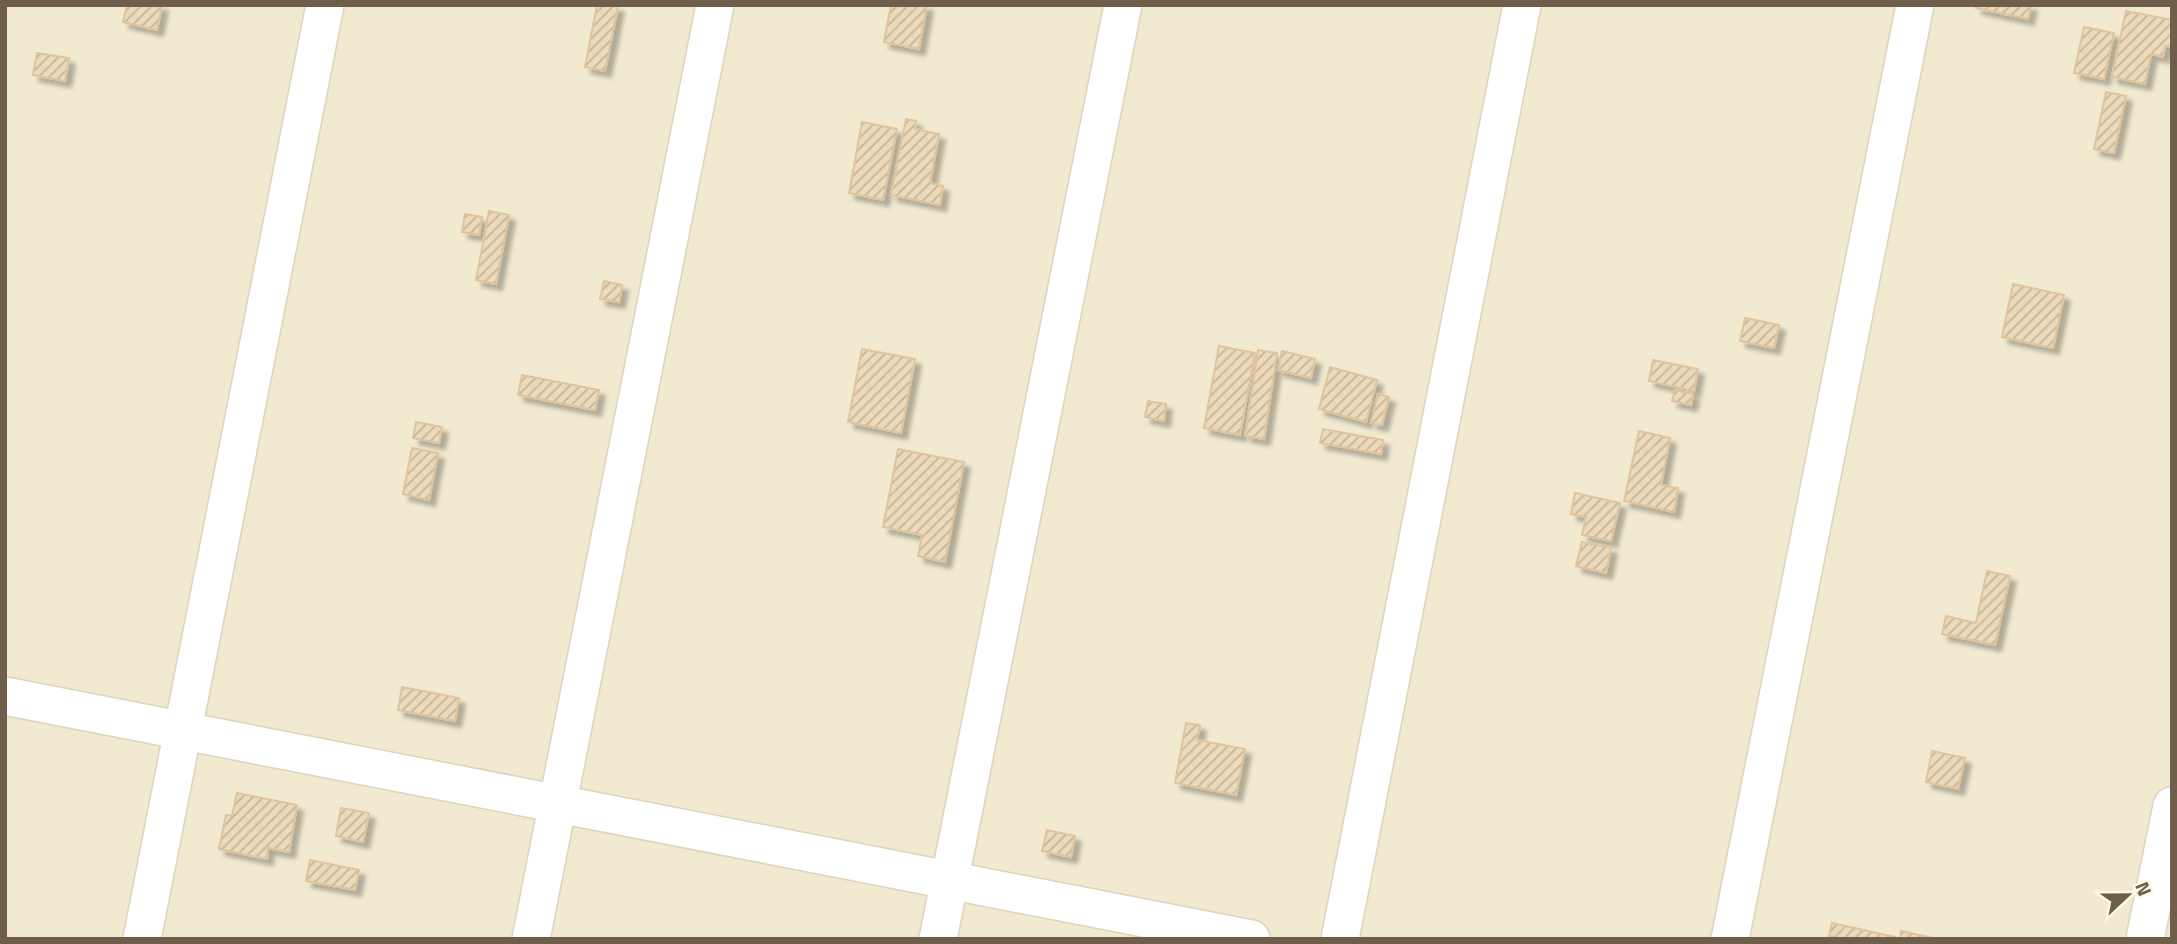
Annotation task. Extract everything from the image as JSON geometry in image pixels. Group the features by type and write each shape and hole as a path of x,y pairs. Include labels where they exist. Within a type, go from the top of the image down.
{"street":[{"path":"142,939 325,5"},
{"path":"531,939 715,5"},
{"path":"938,939 1123,5"},
{"path":"1340,939 1522,5"},
{"path":"1730,939 1914,5"},
{"path":"5,696 1251,939"},
{"path":"2146,939 2172,806"}],"shaded area":[{"path":"5,5 2172,5 2172,939 5,939"}],"building":[{"path":"127,5 162,5 157,30 123,22"},
{"path":"597,5 618,6 605,71 585,67"},
{"path":"891,5 927,5 919,49 884,42"},
{"path":"1976,5 2031,5 2028,19 1976,8"},
{"path":"2126,11 2172,20 2172,47 2165,46 2163,57 2151,54 2145,84 2112,77"},
{"path":"2084,27 2114,33 2104,79 2074,73"},
{"path":"37,53 69,58 65,81 33,75"},
{"path":"2106,92 2126,96 2114,153 2094,149"},
{"path":"906,119 916,121 915,129 939,134 930,183 943,186 940,205 891,195"},
{"path":"862,122 897,129 883,200 849,193"},
{"path":"489,211 509,215 496,284 476,280"},
{"path":"465,214 482,217 479,235 462,232"},
{"path":"604,281 622,285 619,302 600,299"},
{"path":"2013,284 2064,295 2053,348 2002,337"},
{"path":"1745,318 1779,325 1774,348 1740,341"},
{"path":"1219,346 1255,353 1240,435 1204,428"},
{"path":"862,349 915,359 901,433 848,422"},
{"path":"1258,350 1277,353 1264,439 1245,436"},
{"path":"1282,351 1315,359 1311,378 1278,370"},
{"path":"1653,360 1698,369 1694,391 1649,381"},
{"path":"1330,367 1377,380 1366,422 1319,409"},
{"path":"522,375 599,390 595,410 518,395"},
{"path":"1675,390 1693,394 1691,405 1672,401"},
{"path":"1378,394 1389,397 1382,425 1371,423"},
{"path":"1148,401 1166,404 1164,421 1145,417"},
{"path":"416,422 442,427 439,443 413,438"},
{"path":"1323,429 1383,440 1381,454 1320,443"},
{"path":"1639,431 1670,438 1661,485 1678,488 1674,512 1624,501"},
{"path":"412,448 438,453 429,500 403,494"},
{"path":"898,449 964,462 945,562 918,556 922,535 883,527"},
{"path":"1575,493 1620,503 1611,541 1582,535 1586,517 1571,514"},
{"path":"1582,542 1611,548 1606,573 1576,566"},
{"path":"1987,571 2010,576 1995,645 1942,634 1946,616 1976,623"},
{"path":"402,687 459,698 455,721 398,710"},
{"path":"1186,723 1200,725 1197,740 1245,749 1236,795 1175,783"},
{"path":"1932,751 1965,758 1958,789 1926,782"},
{"path":"237,793 297,805 289,852 268,848 267,859 219,849 226,815 232,816"},
{"path":"341,808 369,813 363,842 336,836"},
{"path":"1047,830 1075,836 1071,857 1042,851"},
{"path":"310,860 359,870 355,890 306,881"},
{"path":"1832,923 1895,937 1840,939 1829,936"},
{"path":"1901,931 1938,939 1900,939"}]}
